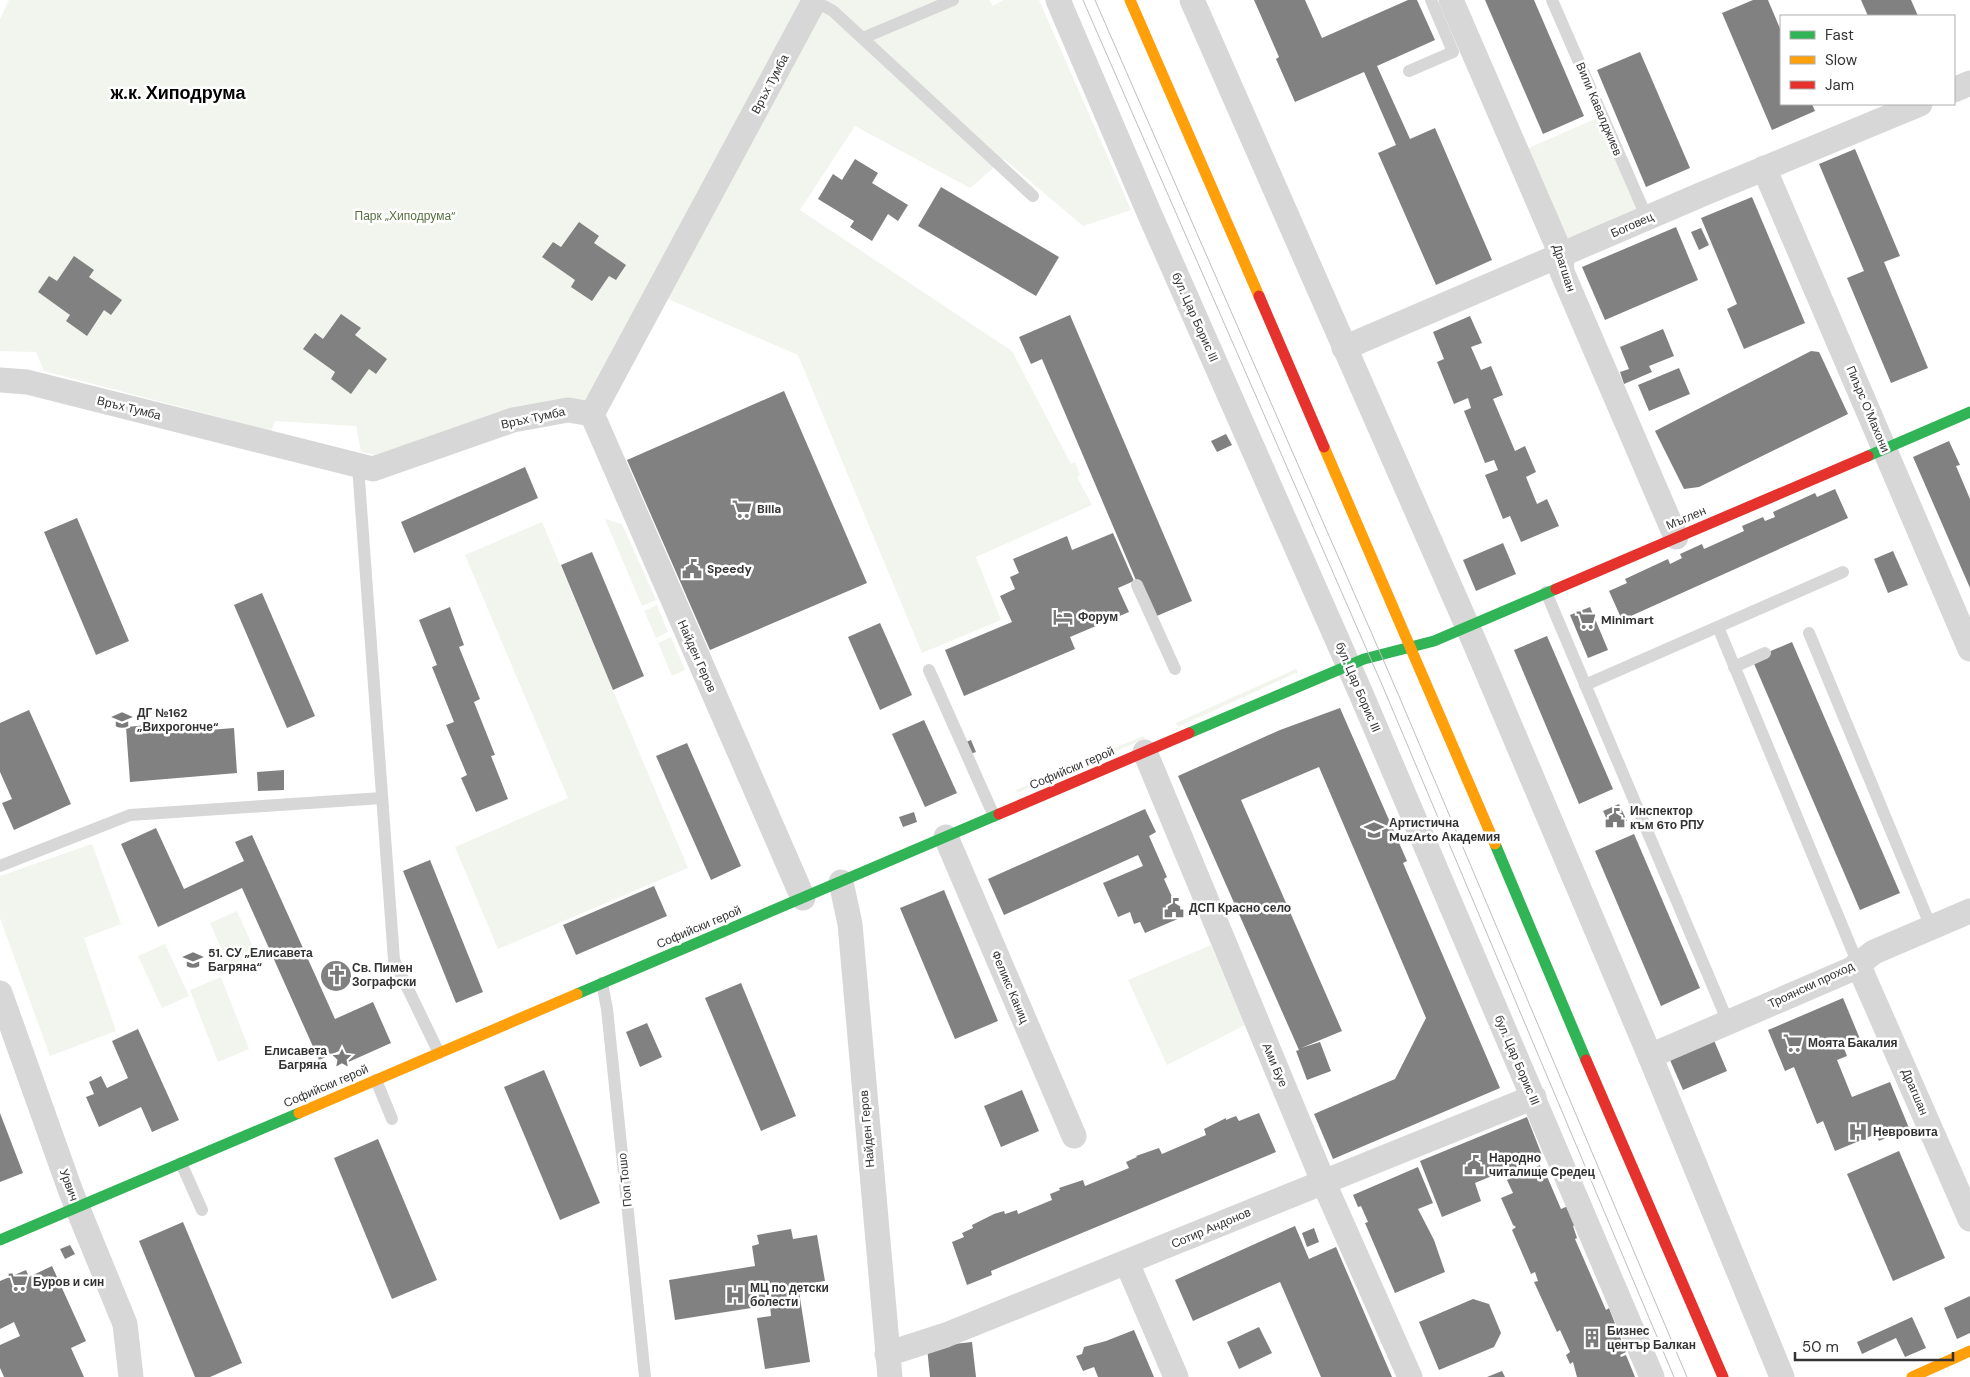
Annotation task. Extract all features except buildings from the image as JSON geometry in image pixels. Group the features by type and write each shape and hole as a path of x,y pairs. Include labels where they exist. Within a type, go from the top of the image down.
{"street":[{"name":"бул. Цар Борис III","path":"1058,0 1150,215 1349,665 1652,1377"},
{"path":"1130,0 1412,648 1658,1229 1723,1377"},
{"path":"1192,0 1467,626 1650,1056 1782,1377"},
{"name":"Драгшан","path":"1451,0 1561,255 1562,272 1676,537"},
{"name":"Връх Тумба","path":"0,380 27,382 373,469 512,420 568,410 592,414 811,7"},
{"path":"1955,90 1970,83"},
{"name":"Боговец","path":"1344,348 1764,168 1918,105"},
{"name":"Пиърс О'Махони","path":"1764,168 1970,649"},
{"name":"Мъглен","path":"1412,648 1970,412"},
{"name":"Найден Геров","path":"592,414 803,898"},
{"name":"Софийски герой","path":"0,1240 1349,665 1370,657 1412,648"},
{"name":"Ами Буе","path":"1145,752 1323,1181 1410,1377"},
{"name":"Феликс Каниц","path":"946,837 1074,1136"},
{"name":"Найден Геров","path":"841,882 850,924 889,1365"},
{"name":"Троянски проход","path":"1650,1056 1852,969 1874,952 1970,911"},
{"name":"Драгшан","path":"1858,964 1970,1220"},
{"name":"Урвич","path":"0,993 5,1025 125,1324 131,1377"},
{"name":"Сотир Андонов","path":"889,1365 946,1335 1128,1263 1323,1181 1534,1098"},
{"path":"1128,1263 1176,1377"},
{"path":"1912,1377 1970,1351"}],"lane":[{"path":"863,38 953,0"},
{"path":"1409,71 1453,52 1430,0"},
{"name":"Вили Кавалджиев","path":"1552,0 1647,218"},
{"path":"811,7 824,6 833,11 1033,196"},
{"path":"358,466 394,960 439,1053"},
{"path":"1585,685 1842,572"},
{"path":"1137,585 1175,669"},
{"path":"1546,592 1728,1022"},
{"path":"1718,627 1858,964"},
{"path":"1809,633 1932,927"},
{"path":"1734,667 1765,653"},
{"path":"929,670 994,816"},
{"path":"0,866 130,815 382,798"},
{"name":"Поп Тошо","path":"602,983 607,1009 645,1377"},
{"path":"376,1080 392,1119"},
{"path":"181,1163 202,1210"}],"green space":[{"name":"Парк „Хиподрума“","path":"9,0 989,0 993,6 1004,0 1039,0 1131,210 1083,226 1004,159 970,188 855,126 800,210 1012,351 1071,464 1075,462 1080,475 1077,477 1092,505 976,557 1001,620 922,653 798,355 647,290 587,402 511,410 375,455 361,452 356,426 275,421 270,434 234,421 44,371 36,352 0,351 0,19"},
{"path":"1602,116 1647,218 1583,247 1554,238 1517,153"},
{"path":"605,519 622,524 656,600 642,606"},
{"path":"542,522 688,868 498,949 455,847 568,798 465,555"},
{"path":"657,605 668,632 656,638 644,611"},
{"path":"671,637 685,670 672,676 658,643"},
{"path":"1296,669 1298,672 1178,727 1176,723"},
{"path":"1143,736 1145,739 1017,793 1016,790"},
{"path":"92,844 121,924 84,938 116,1031 50,1056 0,918 0,876"},
{"path":"237,911 260,963 233,975 210,923"},
{"path":"165,944 189,996 162,1008 138,956"},
{"path":"1211,945 1245,1025 1167,1065 1128,980"},
{"path":"221,977 249,1049 218,1062 190,990"}],"tram line":[{"path":"1083,0 1383,687 1674,1377"},
{"path":"1095,0 1399,696 1687,1377"}],"traffic: fast":[{"path":"1868,456 1970,412"},
{"path":"1189,733 1364,659 1434,641 1556,589"},
{"path":"577,994 999,814"},
{"path":"1495,844 1586,1060"},
{"path":"0,1240 299,1113"}],"traffic: slow":[{"path":"1130,0 1259,296"},
{"path":"1324,447 1495,844"},
{"path":"299,1113 577,994"},
{"path":"1912,1377 1970,1351"}],"traffic: jam":[{"path":"1259,296 1324,447"},
{"path":"1556,589 1868,456"},
{"path":"999,814 1189,733"},
{"path":"1586,1060 1723,1377"}],"place":[{"name":"Billa","path":"742,509"},
{"name":"Speedy","path":"692,569"},
{"name":"Форум","path":"1063,617"},
{"name":"Minimart","path":"1586,620"},
{"name":"ДГ №162 „Вихрогонче“","path":"122,720"},
{"name":"Инспектор към 6то РПУ","path":"1615,818"},
{"name":"Артистична MuzArto Академия","path":"1374,830"},
{"name":"ДСП Красно село","path":"1174,908"},
{"name":"51. СУ „Елисавета Багряна“","path":"193,960"},
{"name":"Св. Пимен Зографски","path":"337,975"},
{"name":"Моята Бакалия","path":"1793,1043"},
{"name":"Елисавета Багряна","path":"342,1058"},
{"name":"Невровита","path":"1858,1132"},
{"name":"Народно читалище Средец","path":"1474,1165"},
{"name":"Буров и син","path":"18,1282"},
{"name":"МЦ по детски болести","path":"735,1295"},
{"name":"Бизнес център Балкан","path":"1592,1338"}],"district":[{"name":"ж.к. Хиподрума","path":"178,93"}]}
